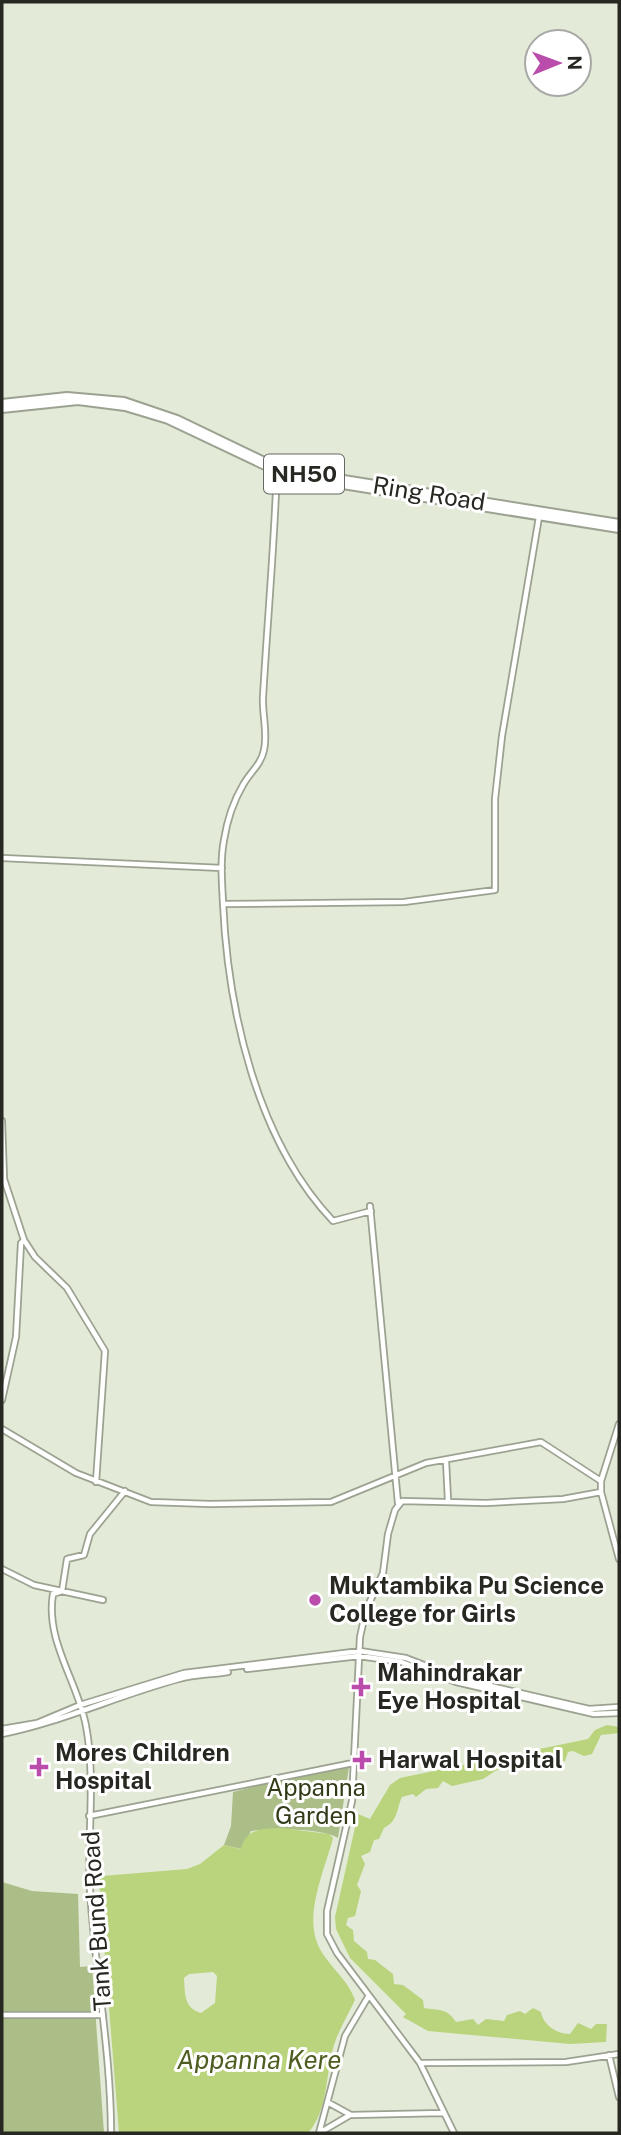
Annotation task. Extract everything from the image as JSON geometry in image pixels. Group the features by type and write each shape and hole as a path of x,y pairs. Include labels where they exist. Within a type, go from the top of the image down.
{"highway":[{"name":"Ring Road","path":"2,403 87,396 143,405 281,472 619,523"},
{"name":"Ring Road","path":"2,409 78,401 125,407 168,420 281,472 619,529"}],"street":[{"path":"281,472 263,700 265,747 261,762 244,783 232,809 222,868 223,944 237,1024 273,1129 310,1197 333,1222 371,1208 398,1503 388,1534 383,1573 362,1622 350,1814 329,1896 326,1923 330,1942 420,2063 454,2133"},
{"path":"223,904 404,902 495,890 495,799 539,517"},
{"path":"2,858 222,868"},
{"path":"2,1121 4,1179 24,1240 35,1257 67,1288 106,1351 96,1482"},
{"path":"2,1399 16,1337 21,1243 24,1240"},
{"path":"619,1424 601,1481 601,1493 619,1559"},
{"path":"2,1429 60,1466 151,1502 331,1502 426,1463 541,1441 601,1481"},
{"path":"446,1461 448,1500"},
{"path":"62,1591 67,1559 84,1555 90,1534 125,1491"},
{"path":"398,1503 448,1500 486,1503 563,1499 601,1493"},
{"path":"2,1569 20,1580 103,1600"},
{"name":"Tank Bund Road","path":"62,1591 55,1591 52,1598 56,1641 81,1707 88,1745 91,1900 103,2015 111,2133"},
{"path":"360,1653 401,1662 456,1682 594,1714 619,1713"},
{"path":"2,1732 40,1726 81,1707 186,1677 360,1653 401,1657 460,1679 590,1709 619,1707"},
{"path":"89,1816 353,1763"},
{"path":"320,2133 345,2036 368,1996"},
{"path":"2,2015 103,2015"},
{"path":"420,2063 566,2062 619,2054"},
{"path":"609,2055 619,2097"},
{"path":"329,2102 336,2109 351,2115 444,2113"},
{"path":"320,2133 351,2115"}],"green space":[{"name":"Appanna Garden","path":"349,1767 338,1838 320,1832 260,1830 251,1831 242,1849 224,1845 231,1826 233,1792 322,1769"},
{"path":"2,1882 32,1891 78,1894 80,1967 92,1966 104,2133 2,2133"}],"water":[{"path":"607,1725 619,1727 619,1733 601,1735 592,1754 584,1756 573,1751 568,1752 565,1761 544,1765 533,1760 517,1770 497,1770 483,1779 452,1786 443,1781 438,1788 426,1789 416,1797 413,1794 402,1797 392,1821 384,1828 379,1839 374,1840 370,1852 361,1856 365,1864 357,1885 361,1891 355,1916 348,1918 346,1925 353,1930 354,1941 367,1952 368,1959 375,1960 393,1974 394,1984 403,1985 423,2000 424,2008 442,2010 456,2022 473,2019 478,2025 486,2019 504,2021 507,2015 520,2011 525,2014 533,2008 541,2012 551,2028 565,2034 570,2034 578,2023 591,2029 596,2024 607,2024 606,2042 570,2044 428,2031 403,2017 406,2014 350,1958 336,1929 335,1917 358,1814 370,1819 390,1785 400,1778 588,1739 595,1730"},
{"name":"Appanna Kere","path":"281,1828 329,1834 333,1838 314,1906 314,1933 322,1952 348,1985 355,2000 334,2045 323,2102 315,2124 308,2133 119,2133 99,1881 102,1876 187,1869 200,1864 224,1845 241,1849 251,1833","holes":["213,1972 217,1976 215,2003 201,2013 195,2011 186,2000 184,1978 189,1974"]}],"place":[{"name":"Muktambika Pu Science College for Girls","path":"315,1600"},
{"name":"Mahindrakar Eye Hospital","path":"361,1687"},
{"name":"Harwal Hospital","path":"362,1760"},
{"name":"Mores Children Hospital","path":"39,1767"}]}
